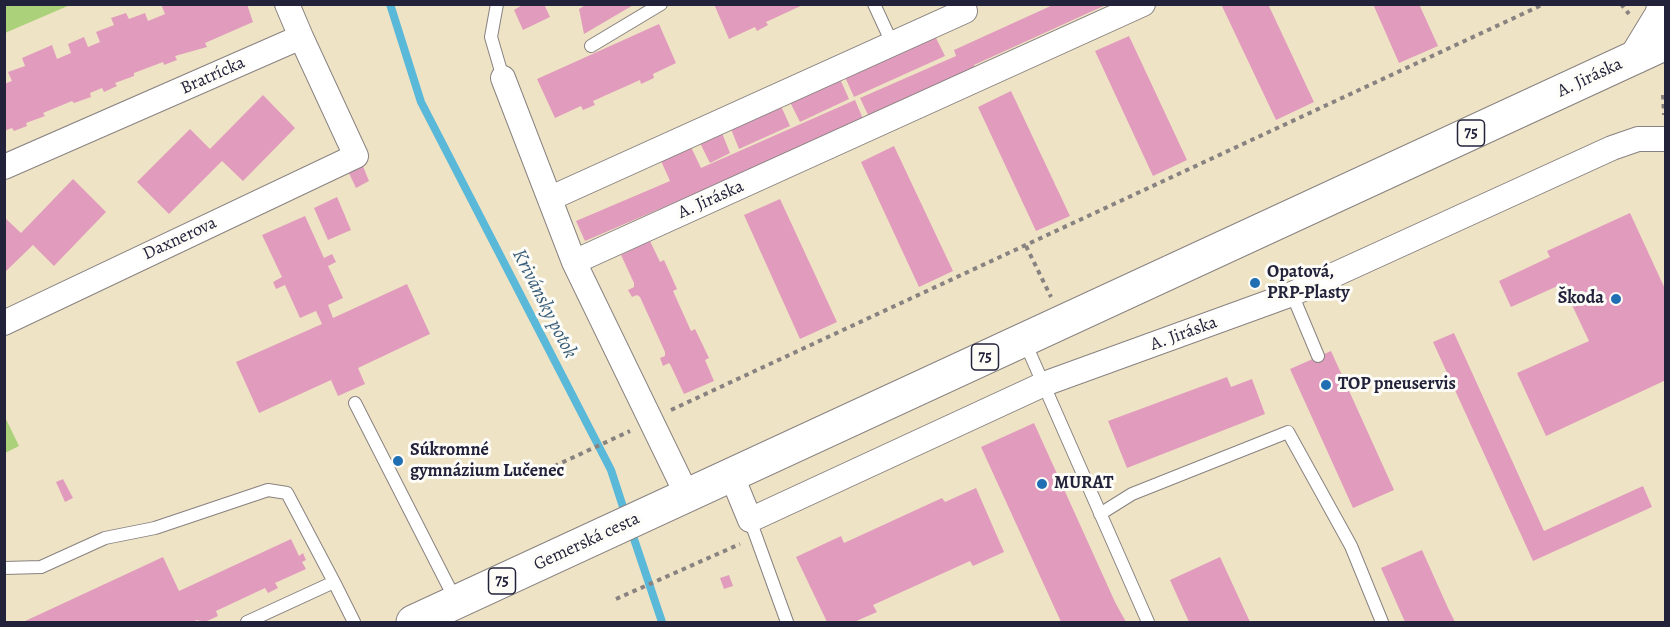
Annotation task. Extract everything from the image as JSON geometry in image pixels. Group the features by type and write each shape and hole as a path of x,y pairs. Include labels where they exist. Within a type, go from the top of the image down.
{"main road":[{"path":"1665,4 1661,16 1636,57 1665,69"},
{"name":"A. Jiráska","path":"676,501 1665,43"},
{"name":"Gemerská cesta","path":"412,622 676,501"}],"street":[{"path":"286,4 301,37"},
{"name":"A. Jiráska","path":"574,262 1143,4"},
{"path":"551,198 965,10"},
{"name":"Daxnerova","path":"4,323 356,156 301,37"},
{"name":"Bratrícka","path":"4,167 301,37"},
{"path":"503,78 574,262 641,425 676,501"},
{"name":"A. Jiráska","path":"750,520 1044,384 1292,294 1612,147 1638,139 1665,139"},
{"path":"731,474 750,520"}],"lane":[{"path":"497,4 491,37 503,78"},
{"path":"591,46 661,4"},
{"path":"874,4 892,43"},
{"path":"1292,294 1318,356"},
{"path":"1024,339 1148,622"},
{"path":"355,403 457,602"},
{"path":"1100,514 1132,494 1288,432 1351,546 1382,622"},
{"path":"4,568 41,567 105,538 154,528 268,490 287,494 354,622"},
{"path":"750,520 787,622"},
{"path":"247,622 334,582"}],"path":[{"path":"546,470 1544,4"},
{"path":"1621,4 1630,14"},
{"path":"616,599 746,541 750,520"}],"green space":[{"path":"5,4 70,4 70,5 5,33"},
{"path":"4,415 19,446 5,453 4,453"}],"building":[{"path":"161,4 247,4 253,22 205,43 207,47 175,56 177,60 164,65 163,62 134,73 134,76 115,83 117,86 104,92 102,88 90,93 91,97 74,103 72,101 43,113 45,116 26,123 27,126 14,131 12,128 4,131 4,84 12,81 8,72 25,66 22,58 52,45 57,59 71,53 68,44 84,37 88,47 100,42 96,32 114,25 111,18 126,13 129,19 145,13 148,21 165,14"},
{"path":"524,4 544,4 550,17 523,30 514,10"},
{"path":"587,4 635,4 584,34 579,9"},
{"path":"714,4 805,4 766,22 768,25 757,31 755,27 729,39"},
{"path":"1055,4 1108,4 974,65 975,70 869,117 860,98 956,56 954,50"},
{"path":"1221,4 1268,4 1314,102 1276,120"},
{"path":"1373,4 1419,4 1438,46 1399,63"},
{"path":"659,24 676,63 653,74 654,78 641,84 640,80 593,101 595,105 583,110 581,106 555,118 537,79"},
{"path":"935,36 945,56 854,97 845,77"},
{"path":"1129,36 1187,160 1153,176 1095,51"},
{"path":"840,79 849,99 800,122 790,102"},
{"path":"1011,91 1070,216 1036,231 978,107"},
{"path":"263,95 295,128 243,181 222,161 169,214 137,182 190,129 210,149"},
{"path":"855,100 864,121 585,241 576,221 670,181 661,161 691,147 701,168"},
{"path":"781,106 790,126 739,149 731,129"},
{"path":"722,133 730,153 710,163 700,143"},
{"path":"894,146 953,271 919,287 861,162"},
{"path":"362,164 369,181 356,188 348,171"},
{"path":"73,179 106,212 54,266 33,245 4,273 4,217 21,233"},
{"path":"337,197 351,230 328,240 314,208"},
{"path":"780,199 837,322 800,339 744,215"},
{"path":"1630,213 1666,291 1666,380 1546,436 1517,373 1589,341 1562,284 1511,307 1499,281 1550,257 1547,251"},
{"path":"305,216 324,258 332,254 336,262 328,266 343,298 328,305 333,318 407,284 430,334 358,368 365,384 338,396 331,380 259,413 236,362 322,324 316,311 300,318 285,285 276,289 273,282 282,277 262,235"},
{"path":"650,241 660,262 664,260 677,289 673,291 691,331 695,329 709,358 705,360 714,381 684,394 669,363 663,366 660,358 665,356 665,352 640,297 637,295 632,297 628,290 634,287 634,283 621,255"},
{"path":"1454,333 1544,531 1643,486 1652,507 1533,561 1433,342"},
{"path":"1331,351 1394,490 1353,508 1290,369"},
{"path":"1227,377 1231,387 1252,379 1265,414 1127,468 1108,421"},
{"path":"1034,423 1126,622 1061,622 981,447"},
{"path":"63,479 73,498 65,502 56,482"},
{"path":"976,488 1004,552 973,566 970,561 873,605 877,612 854,622 827,622 796,557 841,536 844,543 942,498 945,502"},
{"path":"291,539 299,556 303,553 306,560 302,562 306,569 275,583 278,588 268,593 265,588 216,611 218,616 205,622 197,620 192,622 23,622 163,557 179,591"},
{"path":"1422,550 1455,622 1405,622 1381,568"},
{"path":"1220,557 1250,622 1189,622 1170,580"},
{"path":"729,575 733,586 724,589 720,578"}],"waterway":[{"name":"Krivánsky potok","path":"390,4 421,102 611,470 626,516"},
{"name":"Krivánsky potok","path":"631,530 662,622"}],"place":[{"name":"Opatová, PRP-Plasty","path":"1255,283"},
{"name":"Škoda","path":"1616,299"},
{"name":"TOP pneuservis","path":"1326,385"},
{"name":"Súkromné gymnázium Lučenec","path":"398,461"},
{"name":"MURAT","path":"1042,484"}]}
